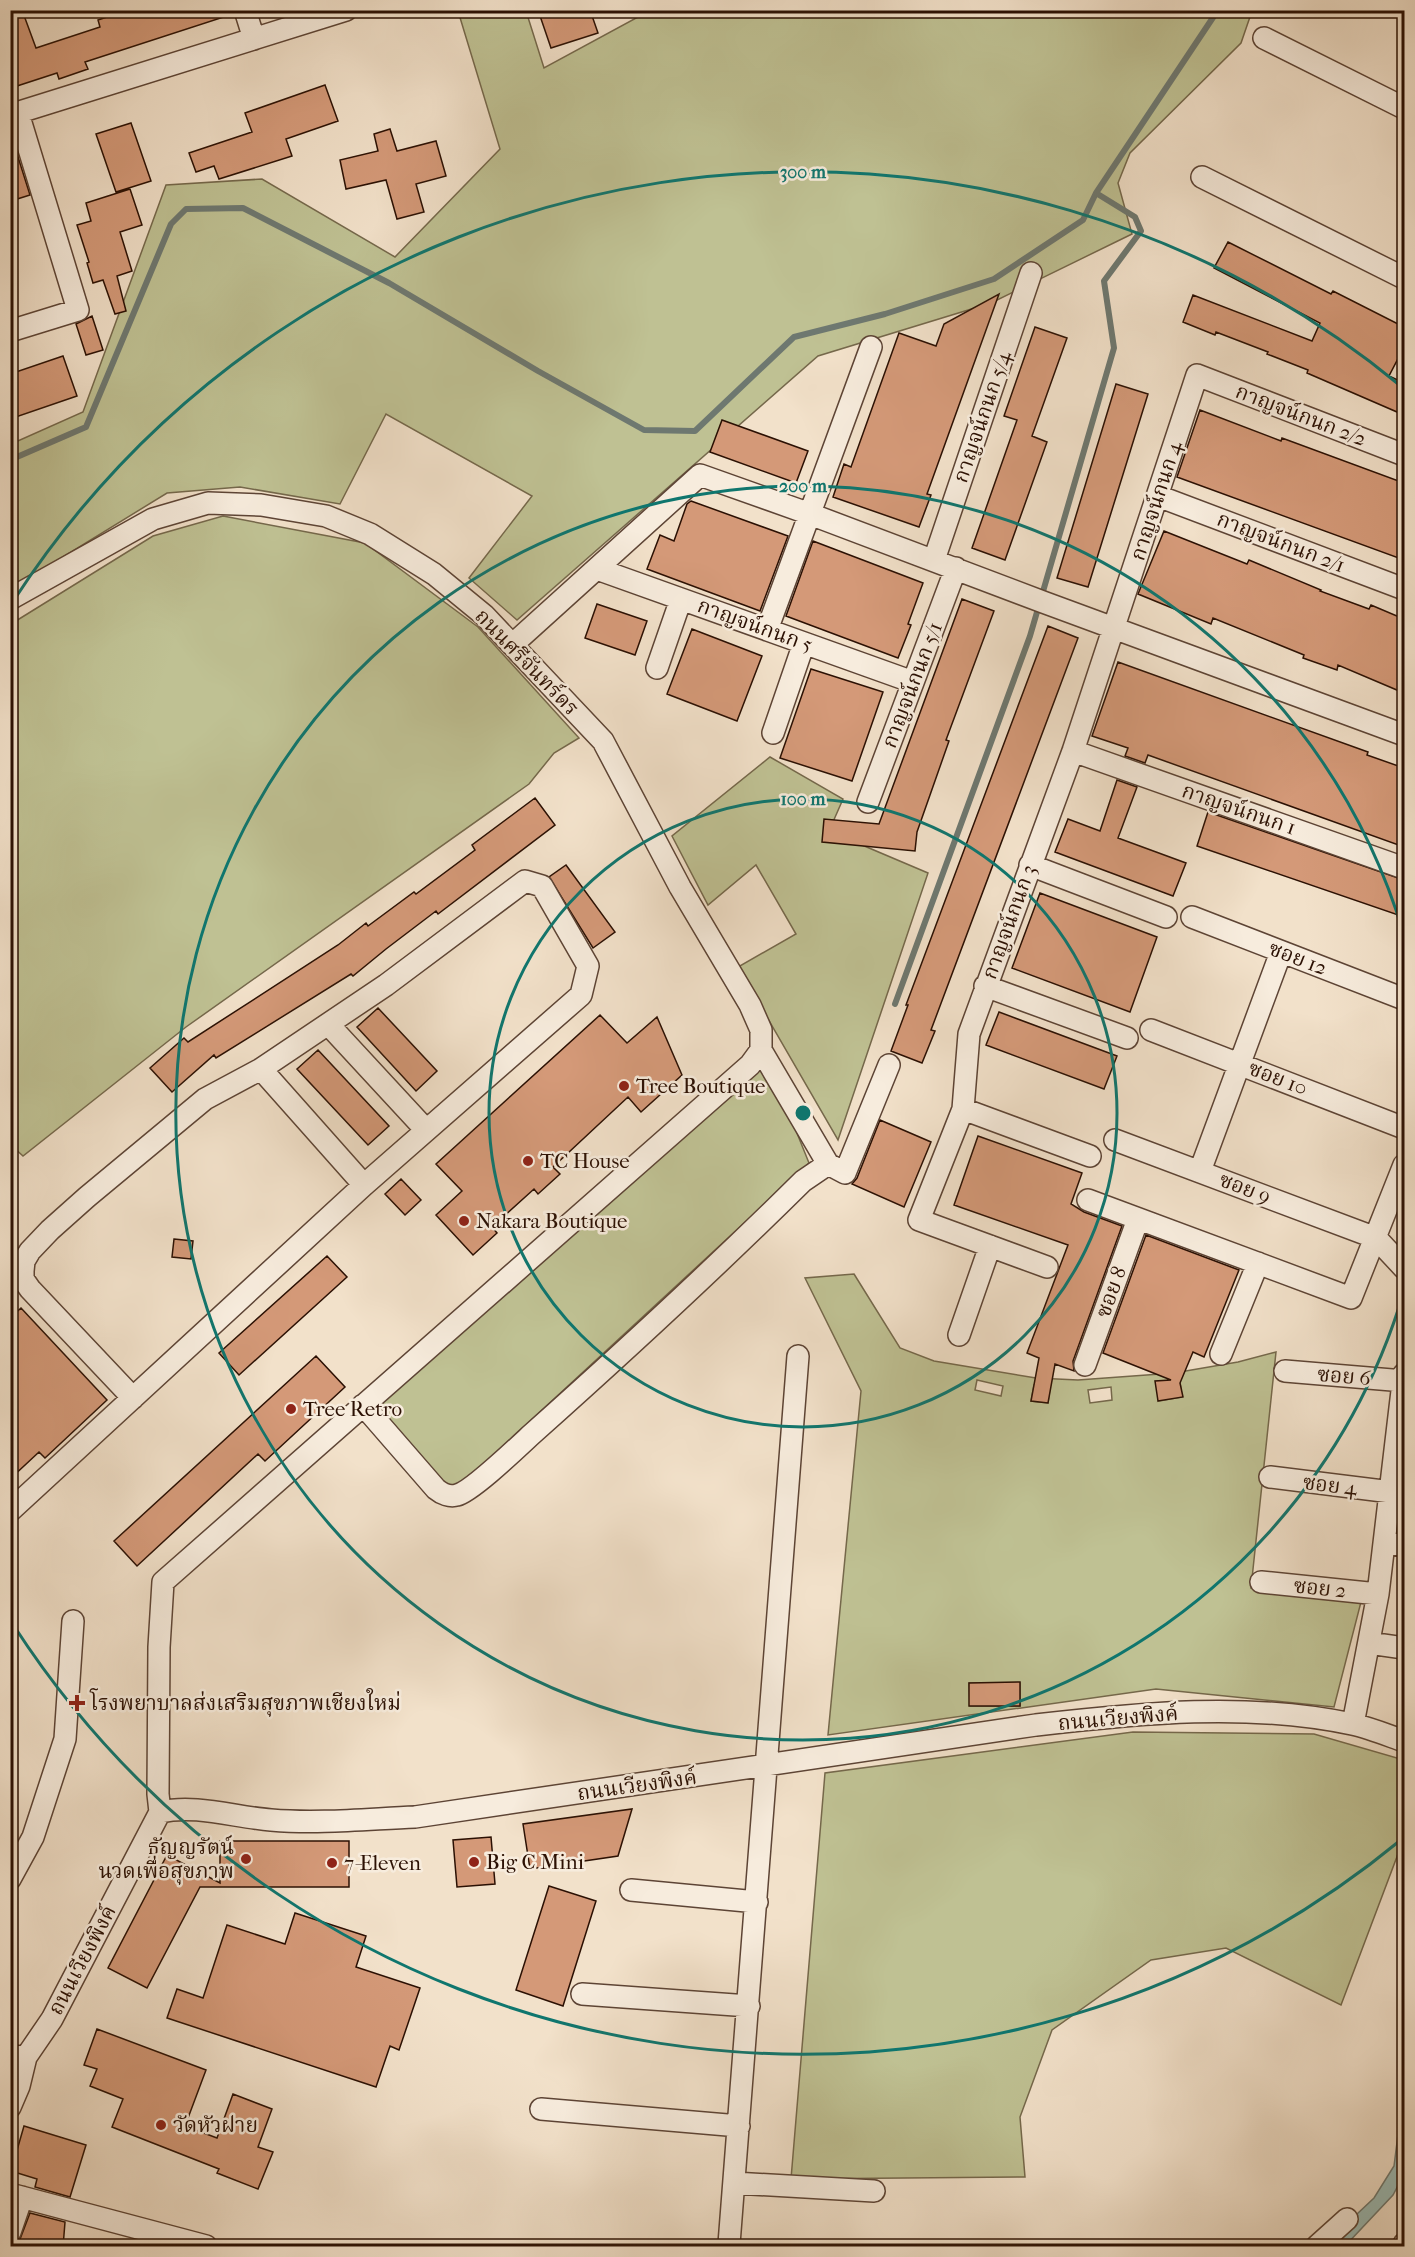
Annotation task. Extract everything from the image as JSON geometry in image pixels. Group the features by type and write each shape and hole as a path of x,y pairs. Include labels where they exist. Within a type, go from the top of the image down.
{"street":[{"path":"245,10 254,39"},
{"path":"10,331 78,310 14,114 346,10"},
{"path":"1264,38 1404,108"},
{"path":"1202,177 1404,278"},
{"name":"กาญจน์กนก 5/4","path":"934,560 1031,273"},
{"path":"767,630 871,347"},
{"name":"กาญจน์กนก 2/2","path":"1197,375 1404,455"},
{"name":"กาญจน์กนก 4","path":"1115,627 1197,375"},
{"path":"512,645 700,475 1404,735"},
{"name":"กาญจน์กนก 2/1","path":"1158,496 1404,589"},
{"name":"ถนนศรีจันทร์ดร","path":"10,599 153,519 208,503 261,505 326,516 370,534 434,574 484,615 603,741 680,887 750,1005 760,1030 761,1050 828,1164"},
{"name":"กาญจน์กนก 5/1","path":"868,802 956,568"},
{"name":"กาญจน์กนก 5","path":"597,569 913,682"},
{"path":"657,668 681,599"},
{"name":"กาญจน์กนก 3","path":"990,1246 920,1220 963,1108 969,1034 1073,751 1115,627"},
{"path":"773,732 804,643"},
{"name":"กาญจน์กนก 1","path":"1073,751 1404,868"},
{"path":"1029,866 1167,917"},
{"path":"10,1511 133,1398 364,1185 581,995 588,966 542,886 525,880 386,985 261,1069 206,1099 50,1230 30,1251 24,1261 23,1279 30,1289 133,1398"},
{"name":"ซอย 12","path":"1192,917 1404,999"},
{"path":"1200,1171 1281,952"},
{"path":"985,986 1127,1038"},
{"path":"328,1024 426,1130"},
{"name":"ซอย 10","path":"1151,1030 1404,1128"},
{"path":"160,1812 158,1794 159,1647 163,1582 750,1065 761,1050"},
{"path":"363,1405 436,1489 452,1495 464,1492 601,1372 803,1181 828,1164 845,1173 889,1065"},
{"path":"261,1069 364,1185"},
{"path":"963,1108 1090,1156"},
{"name":"ซอย 9","path":"1114,1140 1376,1238"},
{"path":"1088,1200 1352,1299 1404,1165"},
{"name":"ซอย 8","path":"1084,1365 1137,1219"},
{"path":"1376,1238 1404,1268"},
{"path":"959,1335 990,1246 1047,1267"},
{"path":"1221,1354 1258,1263"},
{"path":"729,2244 798,1356"},
{"name":"ซอย 6","path":"1285,1371 1404,1381"},
{"path":"1353,1724 1378,1594 1395,1544 1390,1492 1401,1435 1404,1374"},
{"name":"ซอย 4","path":"1270,1477 1390,1492"},
{"name":"ซอย 2","path":"1261,1582 1378,1594"},
{"path":"10,1879 33,1837 65,1739 73,1621"},
{"path":"1369,1643 1404,1647"},
{"name":"ถนนเวียงพิงค์","path":"18,2056 52,2019 160,1812 185,1809 271,1820 324,1821 415,1817 1036,1725 1138,1713 1211,1711 1292,1714 1353,1724 1404,1741"},
{"path":"631,1890 757,1902"},
{"path":"582,1994 748,2006"},
{"path":"10,2107 19,2086 18,2056"},
{"path":"541,2109 739,2126"},
{"path":"734,2183 874,2191"},
{"path":"10,2232 16,2195 206,2247"},
{"path":"1317,2247 1347,2219"}],"green space":[{"path":"458,11 526,11 544,68 649,11 1252,11 1241,43 1130,153 1118,183 1132,234 991,303 818,356 517,620 469,578 532,496 386,414 340,504 240,487 167,493 11,589 11,444 83,412 166,185 262,179 395,257 500,149"},
{"path":"223,516 365,543 478,627 579,738 554,753 529,784 186,1027 23,1156 11,1145 11,624 153,536"},
{"path":"770,757 843,799 829,831 928,873 838,1140 738,967 796,934 756,865 708,905 672,836"},
{"path":"760,1067 774,1076 809,1163 459,1487 440,1483 375,1408"},
{"path":"854,1274 900,1348 934,1361 1036,1378 1078,1380 1174,1373 1238,1362 1276,1352 1251,1588 1361,1602 1334,1707 1156,1689 828,1735 861,1391 805,1278","holes":["977,1380 1003,1386 1001,1396 975,1390","1180,1382 1182,1397 1159,1401","1034,1385 1050,1388 1048,1403 1031,1401","1111,1387 1112,1400 1090,1403 1088,1390","969,1683 1020,1683 1020,1706 970,1706"]},
{"path":"1133,1732 1314,1734 1404,1760 1404,1838 1341,2005 1226,1948 1151,1960 1052,2030 1020,2117 1025,2177 791,2179 825,1773"}],"water":[{"path":"1404,2087 1404,2174 1393,2195 1345,2246 1323,2246 1374,2198 1394,2166"}],"building":[{"path":"10,10 22,10 36,48 100,27 98,20 128,10 233,10 233,14 85,62 88,69 59,79 57,73 17,86 10,67"},
{"path":"538,10 590,10 598,33 551,48"},
{"path":"325,85 338,121 286,139 292,156 219,179 214,166 196,172 189,153 252,132 245,113"},
{"path":"131,123 151,181 116,192 96,134"},
{"path":"390,129 397,151 436,141 446,176 416,184 424,212 397,219 386,180 346,189 340,160 378,151 374,134"},
{"path":"10,138 12,138 30,195 14,200 10,189"},
{"path":"130,189 142,225 120,232 132,271 117,276 126,311 115,314 103,280 93,283 77,225 91,221 86,203"},
{"path":"1228,242 1331,294 1333,291 1404,327 1404,347 1389,376 1404,383 1404,415 1307,373 1308,370 1267,354 1268,352 1183,322 1193,295 1312,341 1320,323 1214,268"},
{"path":"999,294 927,494 931,495 919,527 833,497 844,464 851,467 899,333 936,346 944,324"},
{"path":"92,316 103,350 86,355 76,324"},
{"path":"1035,327 1067,338 1032,436 1047,442 1005,560 972,548 1017,420 1004,416"},
{"path":"63,356 77,396 10,419 10,374"},
{"path":"1116,384 1148,394 1088,587 1057,578"},
{"path":"1200,410 1281,441 1282,438 1404,483 1404,560 1177,477"},
{"path":"722,420 808,451 796,483 710,452"},
{"path":"691,501 788,536 760,611 647,569 660,535 674,541 687,504"},
{"path":"1164,531 1247,564 1249,560 1320,591 1369,609 1371,605 1404,619 1404,693 1338,665 1337,670 1303,658 1304,655 1213,618 1211,624 1138,594"},
{"path":"813,541 923,583 908,624 911,625 898,658 786,616"},
{"path":"962,599 994,611 946,740 949,741 917,832 915,851 822,842 824,819 879,824"},
{"path":"597,604 647,621 635,655 585,638"},
{"path":"1048,626 1078,638 931,1030 935,1031 922,1063 891,1051 908,1005 906,1005"},
{"path":"692,629 762,656 737,721 667,694"},
{"path":"1118,662 1368,752 1367,755 1404,768 1404,847 1148,755 1145,763 1125,756 1128,748 1092,736"},
{"path":"811,669 883,692 852,781 780,758"},
{"path":"1117,780 1137,787 1118,838 1186,863 1173,896 1055,852 1068,819 1100,831"},
{"path":"535,798 555,825 438,914 436,911 353,976 351,974 216,1058 214,1055 172,1092 150,1068 184,1038 188,1042 338,945 366,923 368,926 414,892 416,894 475,850 472,845"},
{"path":"1208,812 1404,880 1404,917 1197,846"},
{"path":"566,865 615,932 593,948 549,877"},
{"path":"1040,893 1157,937 1130,1012 1012,968"},
{"path":"378,1008 437,1071 416,1091 357,1027"},
{"path":"999,1012 1117,1056 1104,1089 986,1045"},
{"path":"600,1015 627,1043 657,1017 682,1075 641,1112 628,1097 553,1167 560,1174 538,1194 534,1189 492,1227 497,1233 473,1255 436,1215 462,1191 436,1164"},
{"path":"318,1050 389,1126 368,1145 297,1069"},
{"path":"880,1120 931,1142 904,1207 852,1184 857,1178"},
{"path":"978,1136 1082,1173 1071,1204 1084,1212 1122,1226 1073,1361 1074,1371 1055,1364 1048,1403 1031,1401 1039,1358 1027,1353 1068,1245 954,1205"},
{"path":"401,1179 421,1200 405,1215 385,1194"},
{"path":"1146,1235 1239,1270 1204,1357 1193,1352 1180,1383 1183,1397 1158,1401 1155,1381 1171,1380 1103,1353"},
{"path":"174,1239 193,1241 191,1259 172,1257"},
{"path":"327,1256 347,1277 239,1375 219,1353"},
{"path":"21,1308 107,1400 45,1458 39,1452 10,1479 10,1318"},
{"path":"316,1356 345,1387 265,1461 258,1454 137,1566 114,1541"},
{"path":"1020,1682 1020,1706 969,1706 969,1683"},
{"path":"632,1809 618,1856 530,1869 523,1824"},
{"name":"Big C Mini","path":"491,1837 495,1884 457,1887 453,1840"},
{"path":"220,1841 349,1841 349,1887 200,1887 147,1988 108,1968 167,1855 220,1883"},
{"path":"549,1886 596,1901 563,2006 516,1990"},
{"path":"295,1913 366,1936 356,1967 420,1988 399,2050 390,2046 376,2087 167,2018 177,1989 203,1998 227,1925 285,1944"},
{"path":"97,2029 206,2070 185,2126 217,2138 233,2094 272,2109 258,2147 273,2152 258,2189 217,2173 219,2169 112,2127 123,2099 90,2086 97,2069 84,2065"},
{"path":"24,2126 86,2145 70,2197 35,2187 37,2179 11,2171"},
{"path":"30,2213 65,2222 63,2247 17,2247"}],"waterway":[{"path":"10,460 86,427 171,224 186,209 243,208 389,283 538,371 644,430 695,431 794,337 885,314 994,279 1083,220 1096,193 1218,10"},
{"path":"895,1004 1030,636 1114,348 1104,281 1141,231 1135,217 1096,193"}],"place":[{"name":"Tree Boutique","path":"624,1086"},
{"name":"TC House","path":"528,1161"},
{"name":"Nakara Boutique","path":"464,1221"},
{"name":"Tree Retro","path":"291,1409"},
{"name":"โรงพยาบาลส่งเสริมสุขภาพเชียงใหม่","path":"77,1703"},
{"name":"ธัญญรัตน์ นวดเพื่อสุขภาพ","path":"246,1859"},
{"name":"Big C Mini","path":"474,1862"},
{"name":"7-Eleven","path":"332,1863"},
{"name":"วัดหัวฝาย","path":"161,2125"}]}
